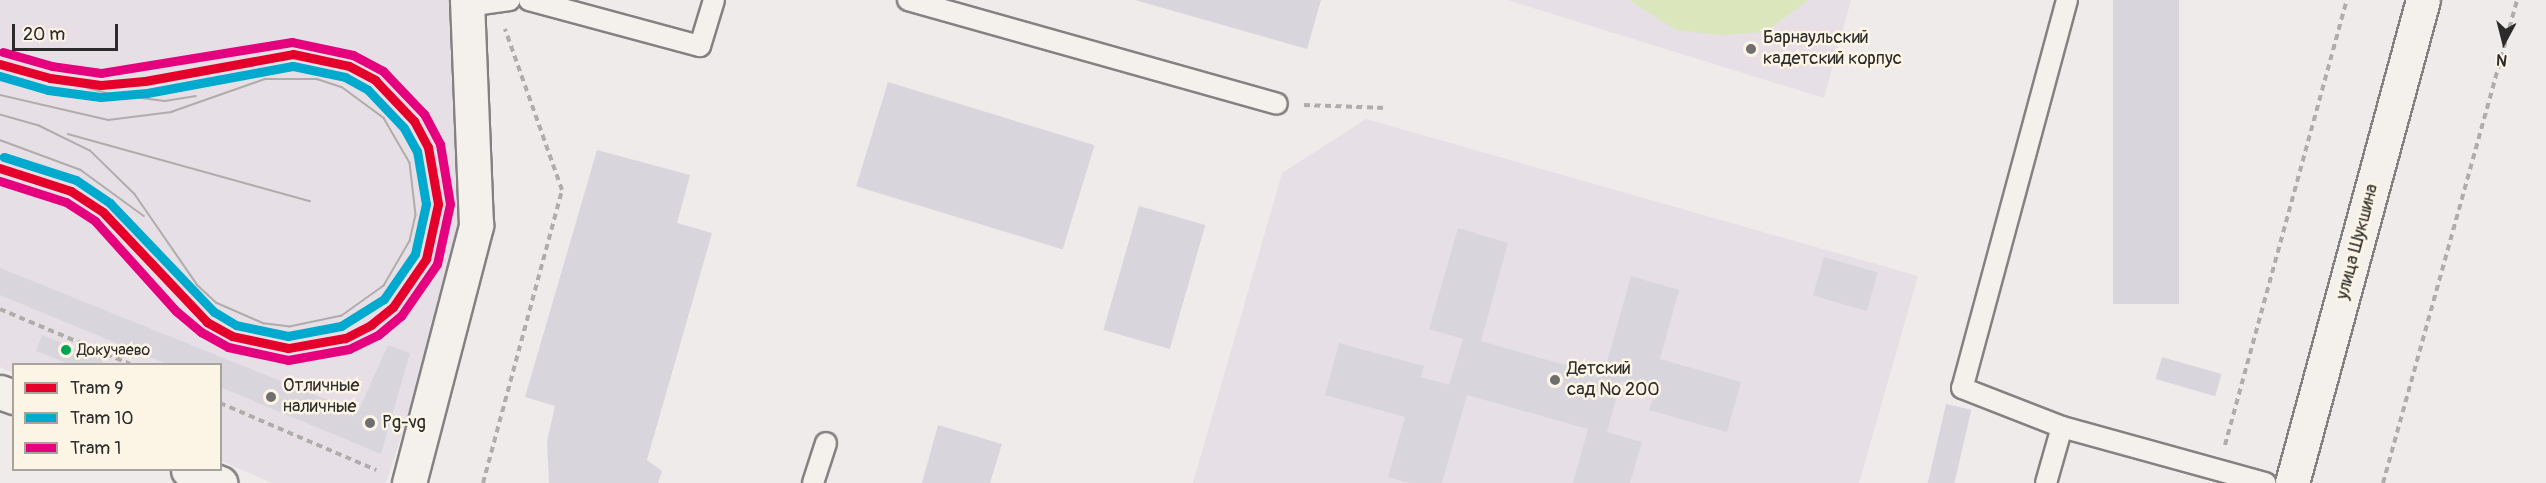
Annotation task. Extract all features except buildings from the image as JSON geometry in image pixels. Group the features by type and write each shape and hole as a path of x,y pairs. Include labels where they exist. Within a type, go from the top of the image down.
{"street":[{"name":"улица Шукшина","path":"2292,483 2423,0"},
{"path":"396,478 476,225 474,3"},
{"path":"190,471 220,483"}],"lane":[{"path":"474,3 510,0"},
{"path":"530,0 700,46 714,0"},
{"path":"908,0 1277,104"},
{"path":"2067,0 1962,388 2062,427 2265,483"},
{"path":"2046,483 2062,427"},
{"path":"813,483 826,443"}],"path":[{"path":"2218,470 2347,0"},
{"path":"2382,483 2517,0"},
{"path":"474,3 512,39 562,190 483,483"},
{"path":"1277,104 1387,108"},
{"path":"0,309 128,363"},
{"path":"222,404 396,478"}],"shaded area":[{"path":"0,0 449,0 471,221 386,483 272,483 222,461 222,363 12,363 12,373 0,367"},
{"name":"Барнаульский кадетский корпус","path":"1507,0 1851,0 1824,98"},
{"name":"Детский сад № 200","path":"1366,119 1918,276 1859,483 1193,483 1282,173"}],"green space":[{"path":"1629,0 1808,0 1766,32 1720,35 1676,30"}],"tram line":[{"name":"1","path":"0,181 66,202 95,221 176,311 201,332 228,347 288,360 349,349 378,335 401,316 437,264 450,204 440,144 424,114 383,71 353,55 292,42 101,73 52,66 3,52"},
{"name":"9","path":"0,64 50,78 101,85 145,81 293,54 349,66 375,80 414,121 428,147 438,204 426,259 393,307 371,325 345,338 288,348 232,336 207,322 103,212 71,191 0,168"},
{"name":"10","path":"0,76 48,90 101,97 147,93 293,66 345,77 368,90 404,128 417,151 426,204 415,254 384,299 341,326 288,336 236,325 214,312 110,203 76,180 4,157"},
{"path":"50,78 111,94 165,101 196,96"},
{"path":"0,95 108,120 171,112 265,79 317,79 342,87 384,118 410,163 416,215 410,241 384,286 342,316 290,327 264,324 216,303 197,285 135,195 90,151 39,126 0,115"},
{"path":"68,134 310,201"},
{"path":"0,140 81,170 144,216"}],"place":[{"name":"Барнаульский кадетский корпус","path":"1751,49"},
{"name":"Докучаево","path":"66,350"},
{"name":"Детский сад № 200","path":"1555,380"},
{"name":"Отличные наличные","path":"271,397"},
{"name":"Pg-vg","path":"370,423"}]}
